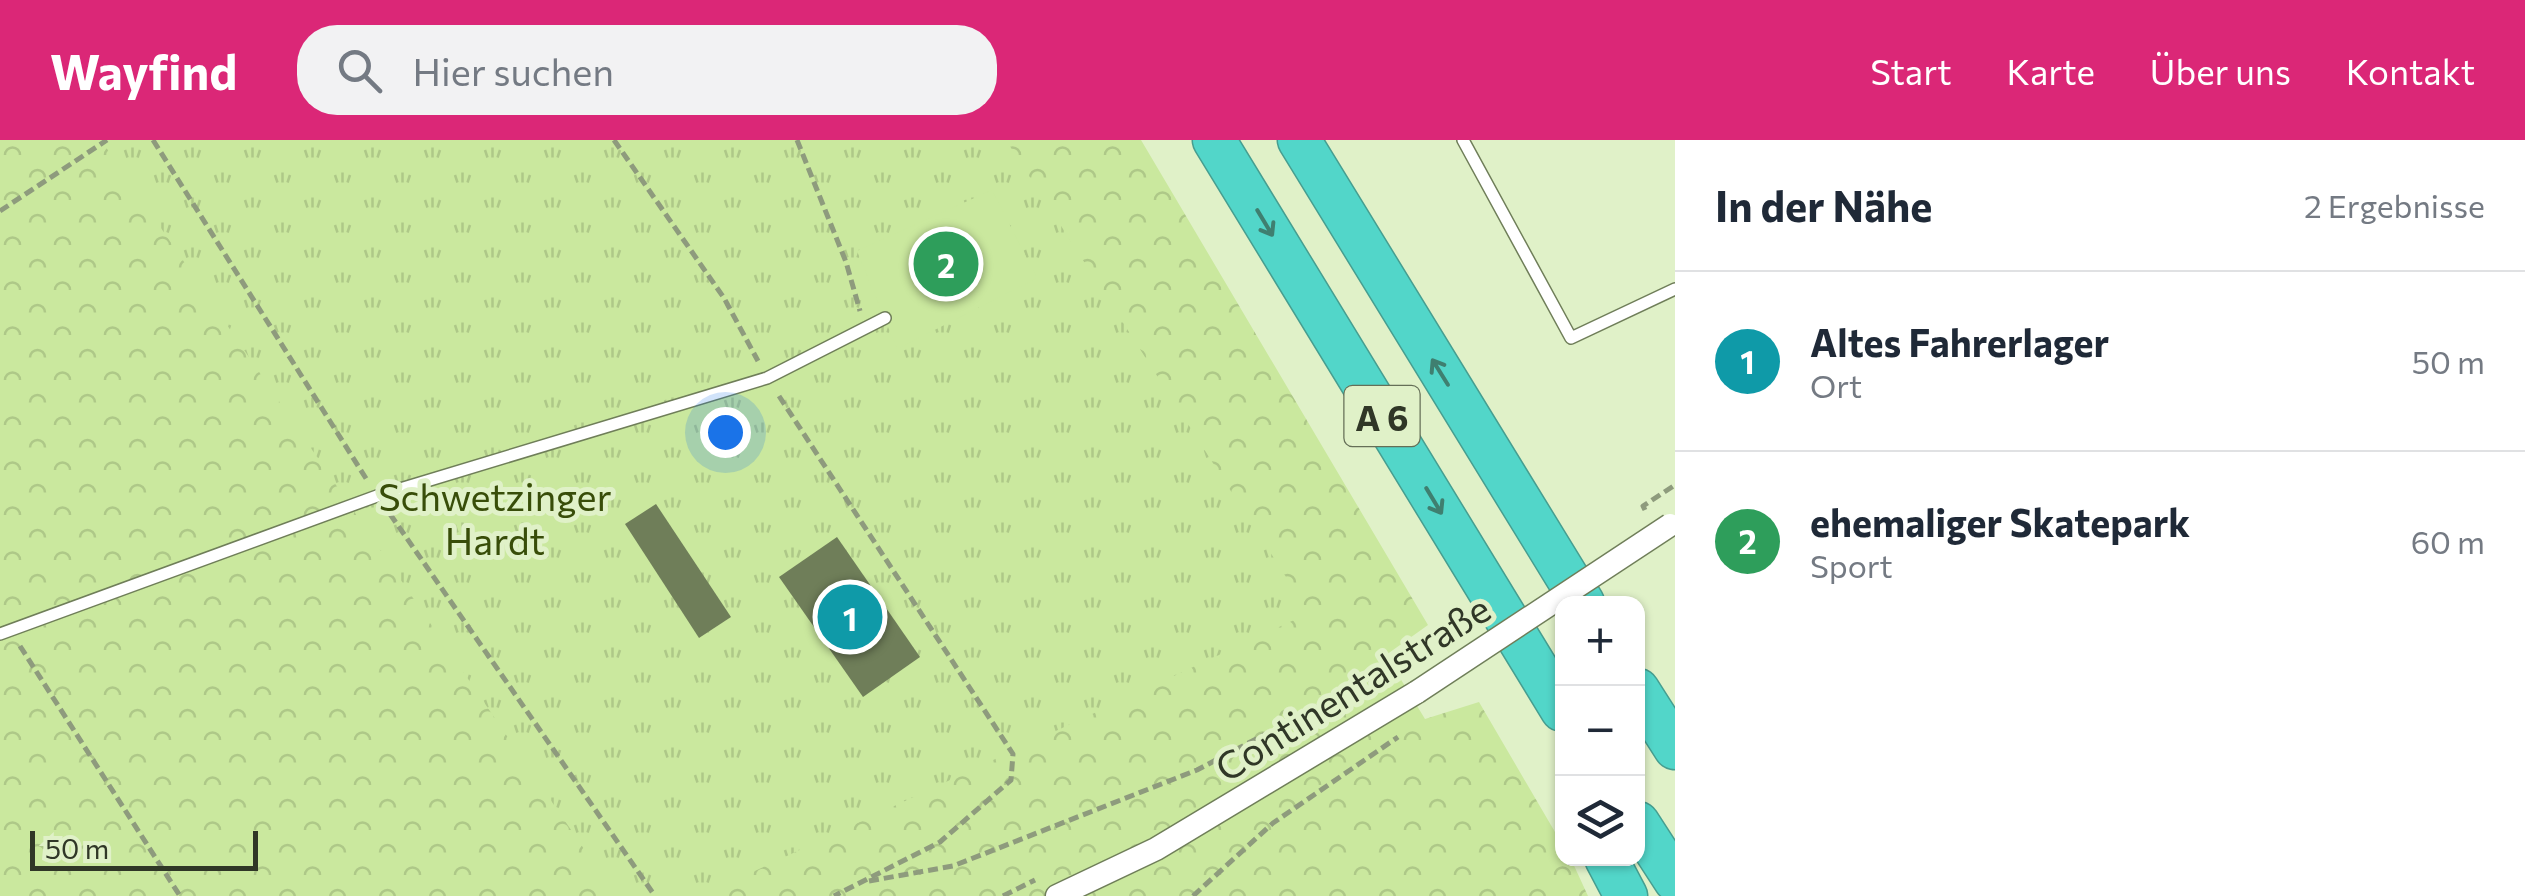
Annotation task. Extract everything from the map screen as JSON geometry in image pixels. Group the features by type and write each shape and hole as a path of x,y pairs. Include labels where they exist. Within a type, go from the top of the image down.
{"highway":[{"name":"A 6","path":"1214,140 1555,699"},
{"name":"A 6","path":"1300,140 1578,596"},
{"path":"1645,701 1675,748"},
{"path":"1645,834 1675,880"},
{"path":"1610,866 1626,896"}],"street":[{"name":"Continentalstraße","path":"1058,896 1156,850 1418,692 1673,524"}],"lane":[{"path":"1463,140 1571,338 1675,289"},
{"path":"5,633 377,496 768,378 885,318"}],"path":[{"path":"0,211 107,140"},
{"path":"153,140 377,496 655,896"},
{"path":"614,140 724,298 768,378 1013,754 1010,780 940,842 834,896"},
{"path":"796,140 846,262 865,328"},
{"path":"1647,512 1644,506 1675,485"},
{"path":"5,633 180,896"},
{"path":"858,883 953,866 1197,770 1376,676 1402,670"},
{"path":"1193,896 1274,823 1414,726"}],"green space":[{"name":"Schwetzinger Hardt","path":"0,140 1141,140 1428,625 1386,655 1425,719 1479,702 1555,832 1555,866 1574,866 1588,896 0,896"},
{"path":"101,140 1006,140 1309,613 701,896 616,896"},
{"path":"992,190 1037,278 897,349 857,251"}],"building":[{"path":"656,504 731,617 699,638 625,524"},
{"path":"837,537 920,657 863,697 779,577"}],"place":[{"name":"ehemaliger Skatepark","path":"946,264"},
{"name":"Altes Fahrerlager","path":"850,617"}]}
